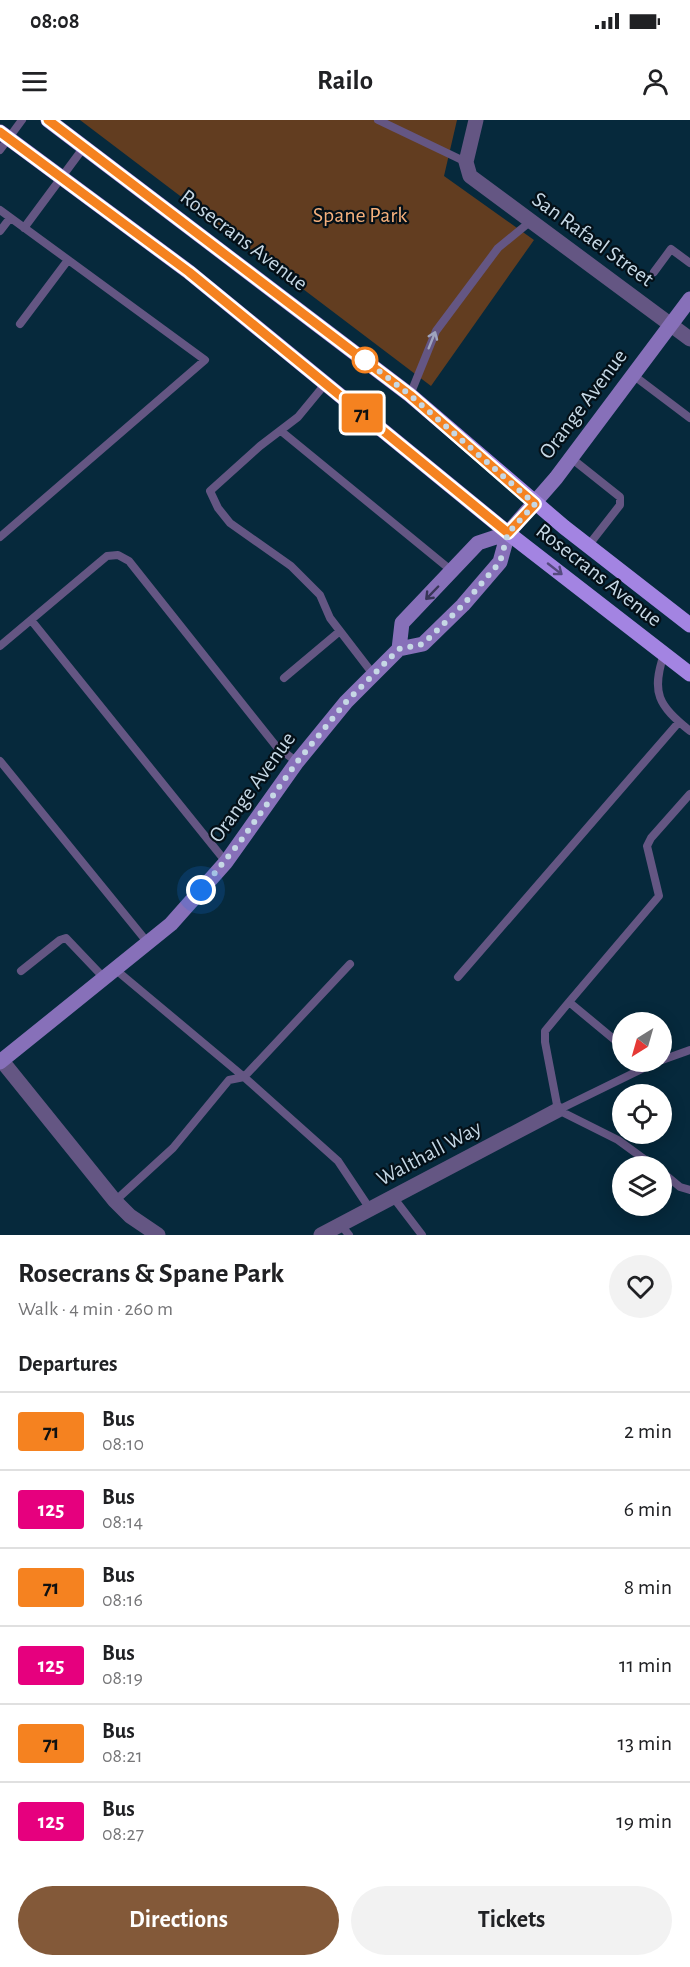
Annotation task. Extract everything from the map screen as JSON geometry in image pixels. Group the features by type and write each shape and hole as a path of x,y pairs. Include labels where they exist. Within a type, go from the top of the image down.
{"main road":[{"name":"Rosecrans Avenue","path":"48,120 410,395 535,504 690,625"},
{"name":"Rosecrans Avenue","path":"3,140 62,178 189,272 508,533 690,674"}],"street":[{"path":"468,169 476,120"},
{"name":"San Rafael Street","path":"468,169 531,221 690,339"},
{"name":"Orange Avenue","path":"1,1062 149,944 180,915 226,862 297,762 373,674 399,649 423,644 463,605 500,562 508,533 535,504 571,458 690,299"},
{"name":"Orange Avenue","path":"399,649 402,624 478,543 508,533"},
{"path":"1,1062 115,1201 130,1216 158,1235"},
{"name":"Walthall Way","path":"321,1235 345,1230 370,1209 558,1110"}],"lane":[{"path":"3,140 22,120"},
{"path":"378,120 468,169"},
{"path":"24,228 84,147"},
{"path":"0,210 205,360 0,537"},
{"path":"0,231 10,218"},
{"path":"410,395 435,331 495,252 531,221"},
{"path":"654,272 671,249 690,263"},
{"path":"20,324 68,260"},
{"path":"633,375 690,418"},
{"path":"326,383 298,417 260,446 210,491 230,523 291,566 320,595 330,618 373,674"},
{"path":"281,431 453,572"},
{"path":"571,458 620,497 620,505 588,546"},
{"path":"0,646 107,556 118,555 129,561 276,746 297,762"},
{"path":"31,620 226,862"},
{"path":"284,678 340,631"},
{"path":"664,654 656,685 665,707 690,731"},
{"path":"458,977 679,722"},
{"path":"0,761 149,944"},
{"path":"558,1110 545,1031 659,896 647,846 651,838 690,794"},
{"path":"21,971 60,940 66,938 244,1077 338,1161 370,1209"},
{"path":"115,1201 174,1148 229,1080 244,1077 350,964"},
{"path":"569,1002 612,1038"},
{"path":"672,1056 690,1050"},
{"path":"558,1110 630,1072"},
{"path":"558,1110 618,1140 639,1156"},
{"path":"672,1180 680,1187 690,1190"},
{"path":"393,1197 422,1235"}],"green space":[{"name":"Spane Park","path":"80,120 457,120 444,176 534,240 431,386"}],"bus line":[{"name":"71","path":"0,132 189,272 297,358 508,533 535,504 410,395 48,120"}],"route":[{"path":"201,890 226,862 297,762 346,702 399,649 423,644 463,605 500,562 508,533 535,504 410,395 365,360"}]}
